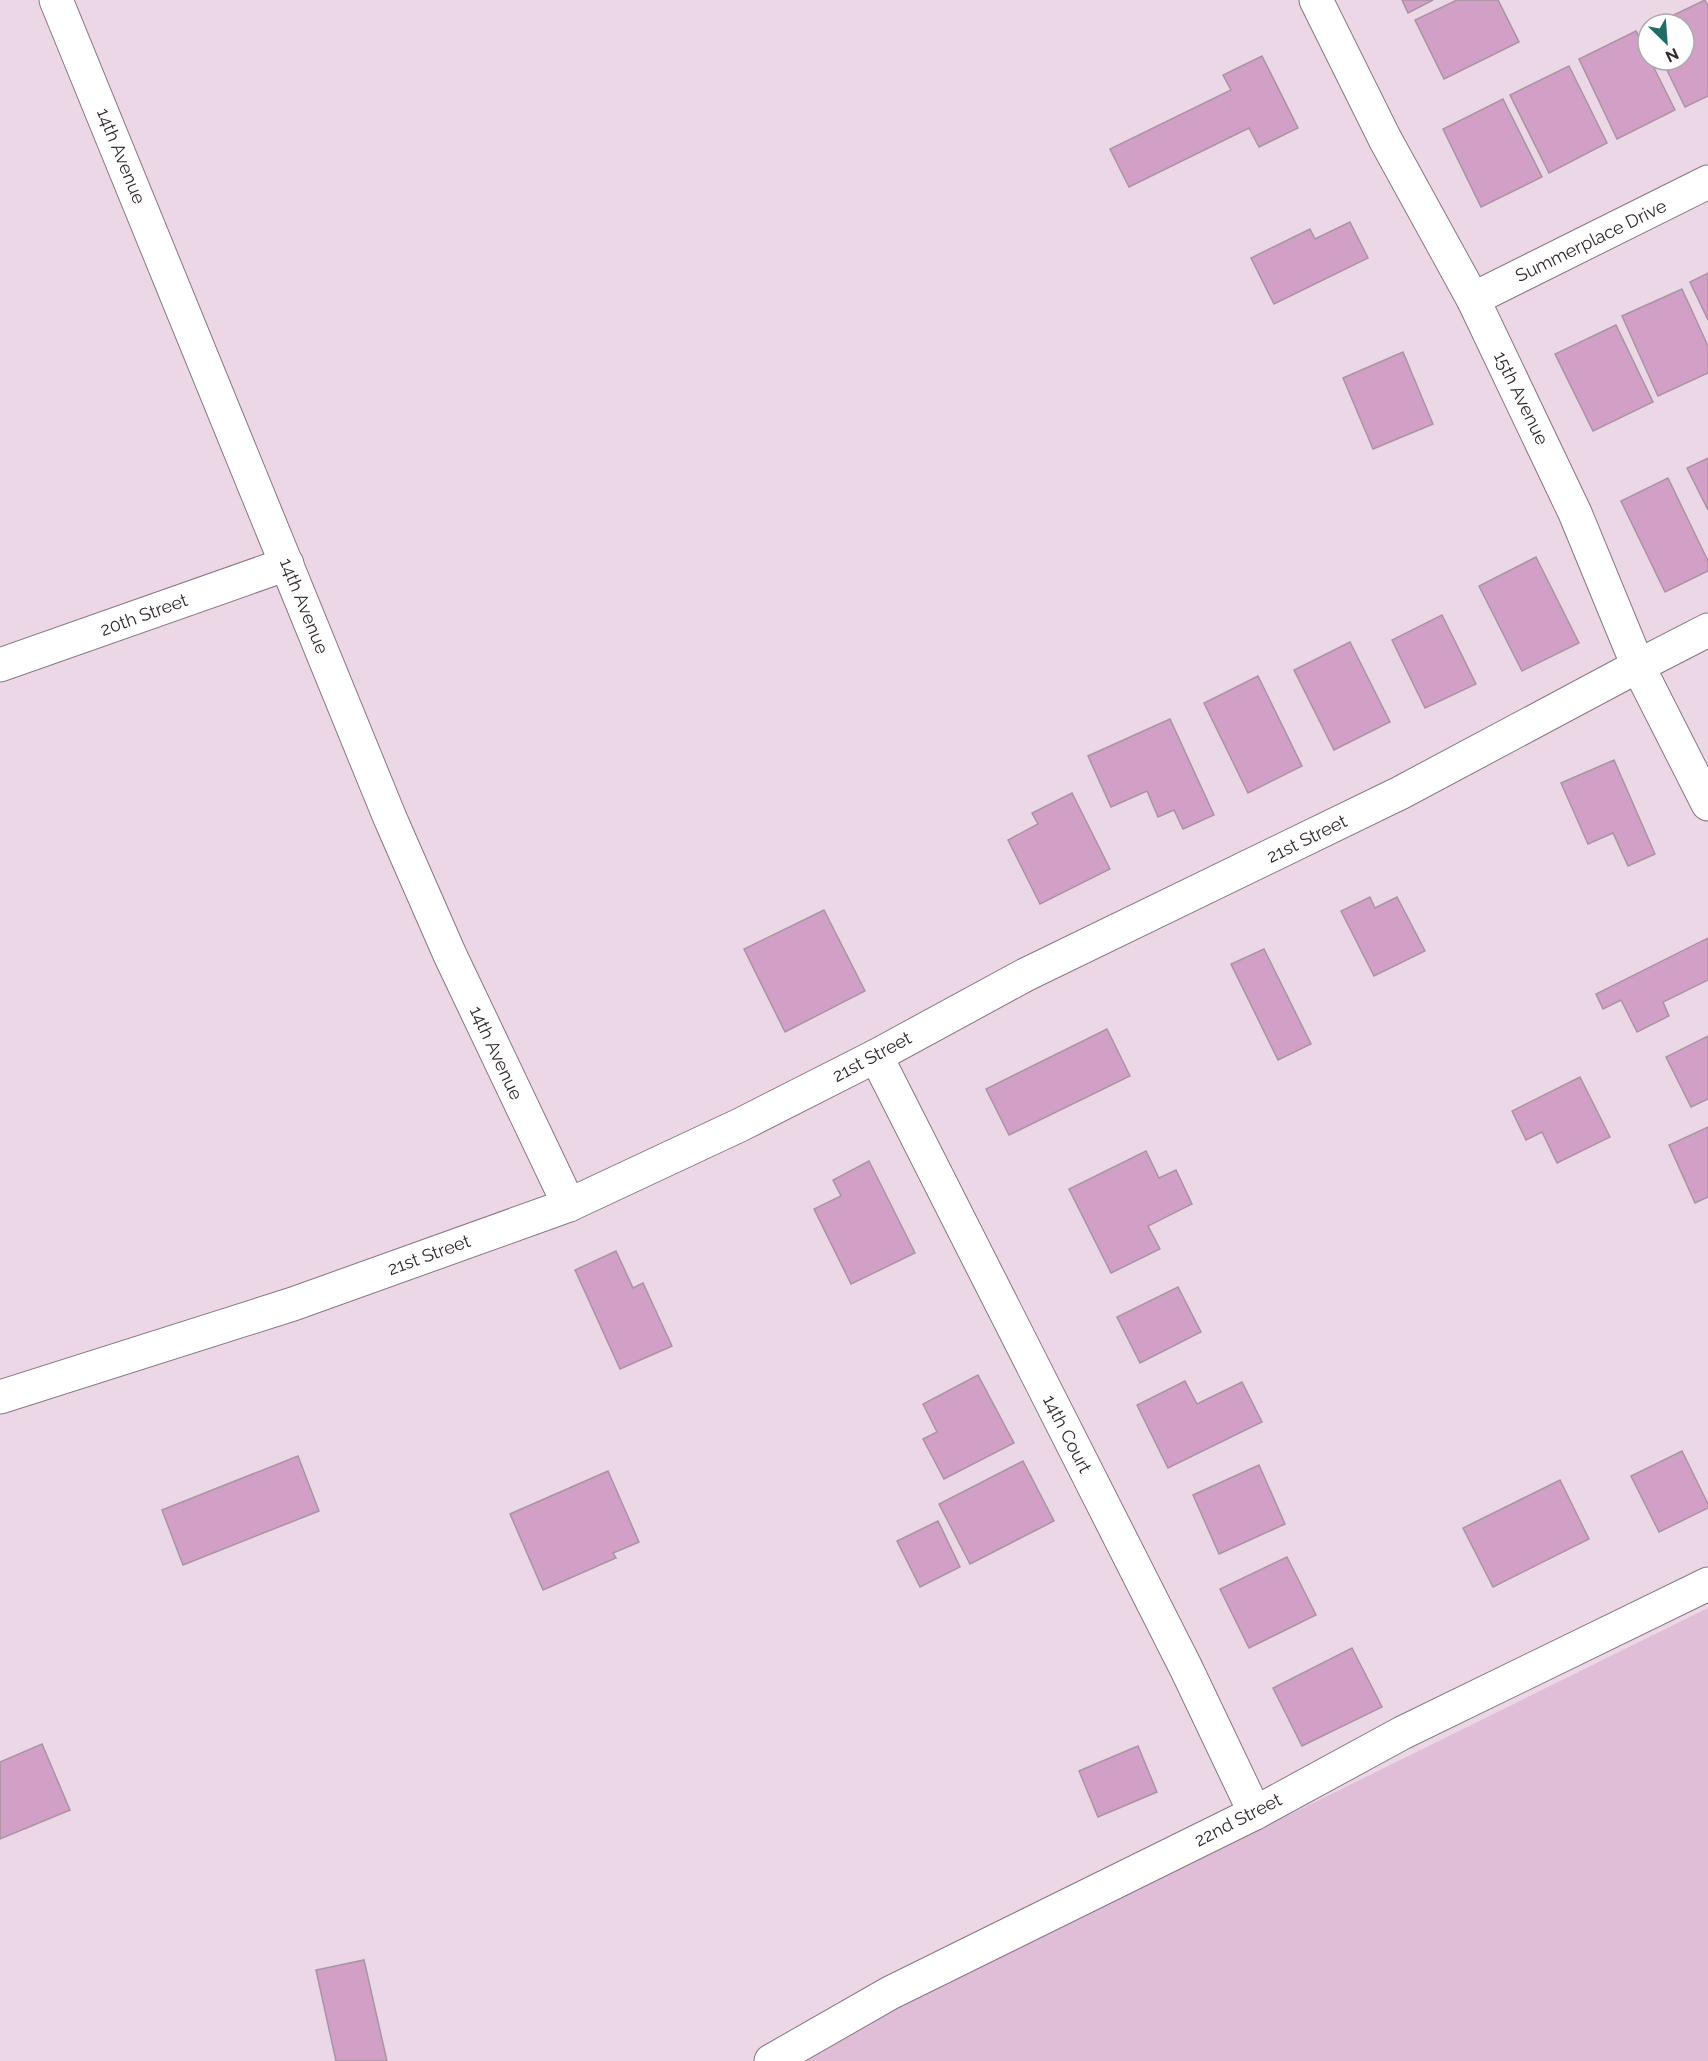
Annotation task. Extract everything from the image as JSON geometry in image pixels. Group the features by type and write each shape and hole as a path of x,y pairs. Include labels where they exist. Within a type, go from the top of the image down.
{"street":[{"name":"14th Avenue","path":"57,0 390,818 427,903 568,1205"},
{"name":"15th Avenue","path":"1316,0 1385,139 1473,299 1575,513 1638,666 1708,804"},
{"name":"Summerplace Drive","path":"1473,299 1708,182"},
{"name":"20th Street","path":"0,665 287,564"},
{"name":"21st Street","path":"0,1397 293,1304 568,1205 740,1125 876,1056 1025,975 1400,794 1708,630"},
{"name":"14th Court","path":"876,1056 1186,1668 1255,1813"},
{"name":"22nd Street","path":"771,2061 890,1993 1255,1813 1402,1733 1708,1584"}],"shaded area":[{"path":"1708,1608 1708,2061 805,2061 894,2010"}],"building":[{"path":"1402,0 1433,0 1408,13"},
{"path":"1457,0 1498,0 1519,42 1444,79 1415,20"},
{"path":"1705,0 1708,6 1708,96 1685,107 1668,72 1696,72 1696,12 1680,12"},
{"path":"1636,31 1636,72 1656,72 1675,110 1617,139 1579,59"},
{"path":"1262,56 1298,128 1259,147 1249,128 1129,187 1110,149 1231,90 1223,75"},
{"path":"1569,66 1607,143 1549,173 1510,95"},
{"path":"1503,99 1542,177 1481,207 1443,129"},
{"path":"1350,222 1368,258 1274,304 1251,258 1310,229 1315,239"},
{"path":"1708,273 1708,320 1690,282"},
{"path":"1682,289 1708,346 1708,373 1658,396 1622,316"},
{"path":"1616,325 1653,402 1593,431 1555,354"},
{"path":"1403,352 1433,424 1373,449 1343,378"},
{"path":"1708,458 1708,510 1687,468"},
{"path":"1668,478 1708,561 1708,571 1665,592 1621,501"},
{"path":"1536,557 1579,643 1522,671 1479,586"},
{"path":"1442,615 1476,684 1425,708 1392,640"},
{"path":"1350,642 1390,722 1334,750 1294,670"},
{"path":"1258,676 1302,766 1248,793 1204,703"},
{"path":"1170,719 1214,815 1183,829 1174,810 1158,817 1147,791 1111,807 1088,756"},
{"path":"1614,760 1655,854 1628,866 1613,833 1588,844 1561,783"},
{"path":"1072,793 1110,869 1040,904 1008,840 1038,824 1032,813"},
{"path":"1370,897 1375,908 1397,897 1425,951 1374,976 1341,911"},
{"path":"824,910 865,991 785,1032 744,949"},
{"path":"1708,938 1708,980 1663,1002 1669,1016 1637,1032 1621,1000 1603,1009 1596,994"},
{"path":"1264,949 1311,1044 1278,1060 1231,964"},
{"path":"1107,1029 1130,1076 1009,1135 986,1089"},
{"path":"1708,1036 1708,1099 1691,1107 1666,1057"},
{"path":"1580,1077 1610,1137 1557,1163 1542,1132 1526,1140 1512,1111"},
{"path":"1708,1127 1708,1197 1695,1203 1669,1145"},
{"path":"1146,1151 1159,1178 1176,1170 1192,1204 1148,1226 1160,1249 1111,1273 1069,1189"},
{"path":"869,1161 915,1253 851,1284 814,1209 841,1196 833,1180"},
{"path":"616,1251 633,1288 643,1283 672,1346 620,1369 575,1270"},
{"path":"1178,1287 1201,1332 1140,1363 1117,1317"},
{"path":"978,1375 1014,1443 944,1479 923,1439 937,1432 923,1404"},
{"path":"1185,1381 1197,1404 1242,1382 1262,1422 1168,1468 1137,1405"},
{"path":"1682,1451 1708,1508 1659,1532 1631,1476"},
{"path":"298,1456 319,1511 183,1565 162,1510"},
{"path":"1023,1461 1054,1521 970,1564 939,1504"},
{"path":"1259,1465 1285,1524 1219,1554 1193,1495"},
{"path":"608,1471 639,1542 613,1553 616,1558 543,1590 510,1514"},
{"path":"1560,1480 1589,1539 1493,1587 1463,1528"},
{"path":"938,1521 960,1567 920,1587 897,1541"},
{"path":"1287,1557 1316,1615 1249,1648 1220,1589"},
{"path":"1352,1648 1382,1707 1302,1746 1273,1688"},
{"path":"42,1744 70,1810 0,1839 0,1762"},
{"path":"1138,1746 1157,1792 1098,1817 1079,1771"},
{"path":"364,1960 387,2061 336,2061 316,1970"}]}
